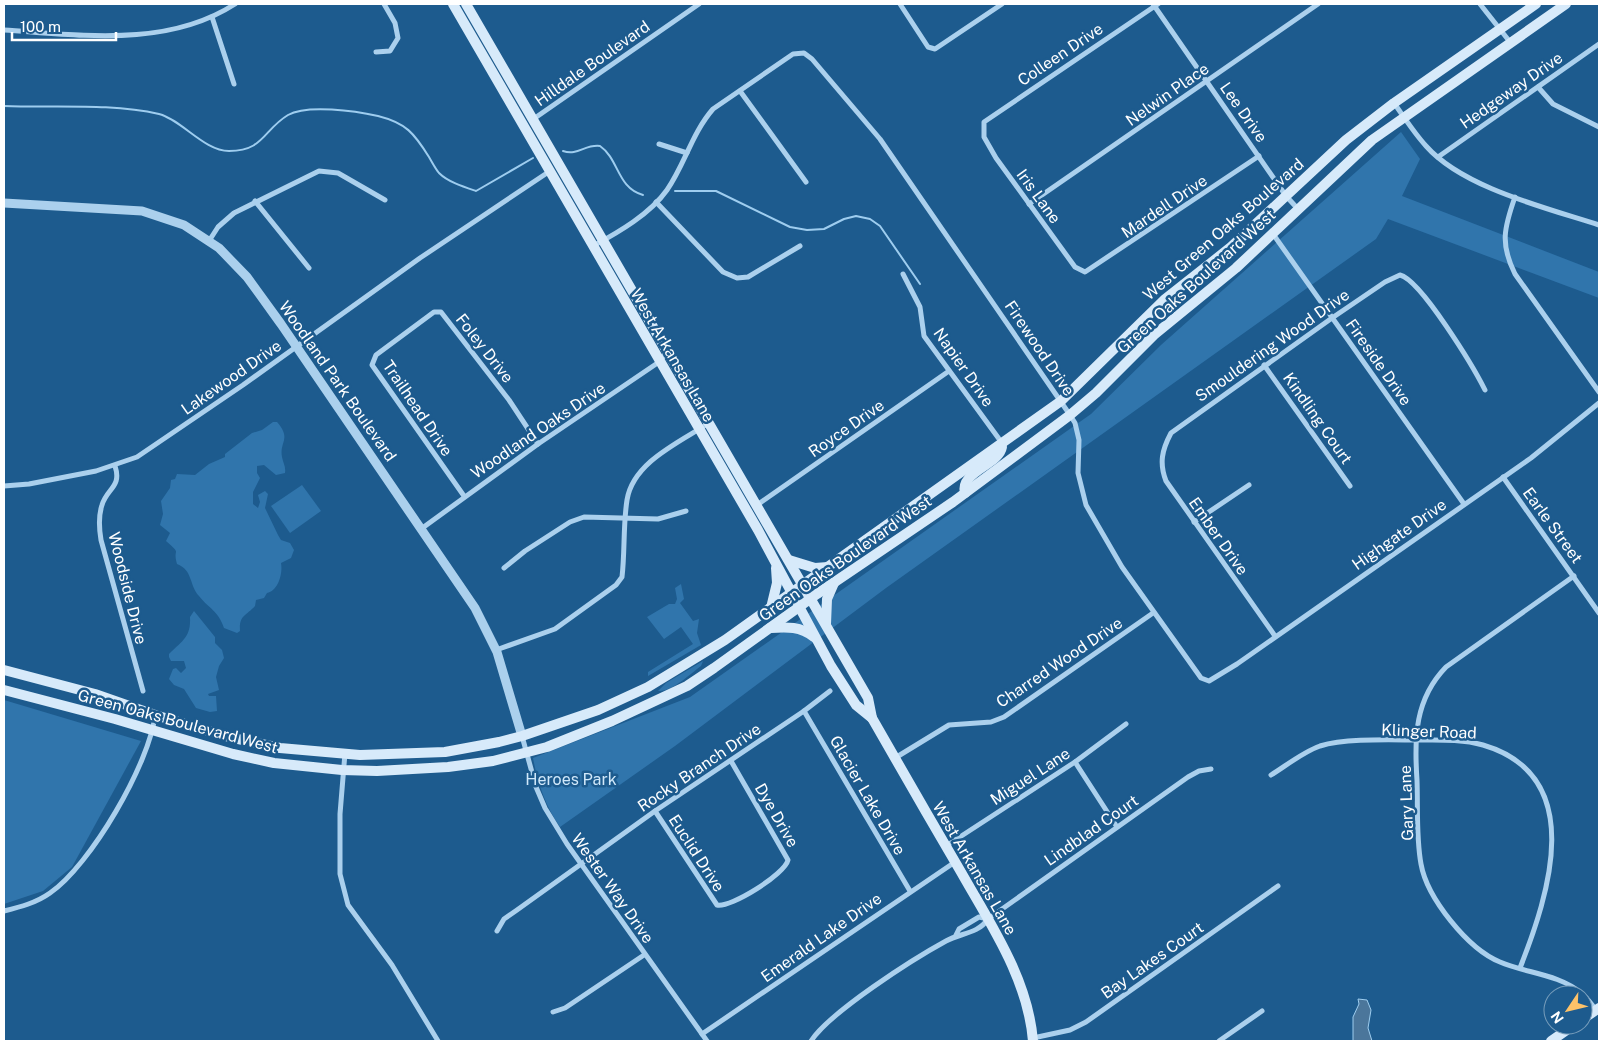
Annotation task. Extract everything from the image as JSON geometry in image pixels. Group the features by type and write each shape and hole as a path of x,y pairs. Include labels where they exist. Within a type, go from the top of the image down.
{"main road":[{"name":"West Arkansas Lane","path":"453,4 723,471 816,638 856,706 872,718"},
{"name":"West Arkansas Lane","path":"466,4 868,698 872,718 988,918 1014,969 1025,997 1033,1040"},
{"name":"West Green Oaks Boulevard","path":"4,670 95,694 154,715 229,737 280,748 345,753 414,754 445,752 522,736 598,710 648,687 726,640 1061,401 1164,300 1231,247 1346,140 1394,103 1536,4"},
{"name":"Green Oaks Boulevard West","path":"4,690 241,756 274,763 342,770 377,771 448,767 526,753 582,734 653,703 714,668 810,599 965,493 1070,415 1096,393 1154,335 1236,268 1372,140 1566,4"},
{"path":"965,493 965,484 968,479 1002,452 1003,444"},
{"path":"723,471 733,464"},
{"path":"789,560 815,568 829,567"},
{"path":"771,608 777,583 776,567"},
{"path":"828,630 826,606 834,583"},
{"path":"770,628 798,628 816,638"},
{"path":"648,687 653,703"}],"street":[{"path":"4,30 99,36 141,34 182,27 212,17 235,4"},
{"path":"376,52 390,51 398,38 395,23 384,4"},
{"name":"Hilldale Boulevard","path":"524,126 698,4"},
{"path":"900,4 928,47 937,48 1002,4"},
{"name":"Nelwin Place","path":"1029,204 1318,4"},
{"path":"1480,4 1510,42"},
{"name":"Lee Drive","path":"1155,5 1286,196 1298,209"},
{"name":"Colleen Drive","path":"983,131 984,122 992,115 1155,5"},
{"path":"212,17 234,84"},
{"name":"Hedgeway Drive","path":"1438,157 1599,44"},
{"name":"Firewood Drive","path":"740,91 793,54 799,52 812,59 880,139 1075,423 1079,440 1078,473 1086,505 1122,567 1153,613 1201,678 1209,681"},
{"path":"1538,86 1553,104 1599,127"},
{"path":"593,246 631,223 667,191 703,121 713,109 740,91 806,182"},
{"path":"1394,103 1426,147 1438,157 1483,184 1515,197 1599,225"},
{"name":"Iris Lane","path":"983,131 996,158 1061,248 1081,271"},
{"path":"658,144 686,153"},
{"name":"Mardell Drive","path":"1081,271 1091,269 1259,156"},
{"path":"209,241 224,220 255,201 319,171 338,173 384,200"},
{"name":"Lakewood Drive","path":"4,486 29,484 114,466 137,457 297,347 420,258 550,172"},
{"path":"1515,197 1504,236 1509,262 1515,274 1599,392"},
{"path":"255,201 309,268"},
{"path":"656,202 723,272 737,278 748,277 800,246"},
{"name":"Woodland Park Boulevard","path":"4,203 142,211 184,225 219,248 247,277 297,347 475,608 496,650 522,736"},
{"name":"Fireside Drive","path":"1273,234 1464,504"},
{"name":"Napier Drive","path":"903,274 920,307 924,336 1003,444"},
{"name":"Smouldering Wood Drive","path":"1165,444 1171,433 1180,424 1385,282 1400,275 1412,280 1421,292 1469,361 1485,390"},
{"name":"Foley Drive","path":"398,339 434,312 441,312 509,400 538,444"},
{"name":"Trailhead Drive","path":"398,339 376,355 372,365 373,370 464,496"},
{"name":"Woodland Oaks Drive","path":"421,529 538,444 659,362 667,352"},
{"name":"Kindling Court","path":"1264,365 1350,486"},
{"name":"Royce Drive","path":"757,505 949,371"},
{"name":"Highgate Drive","path":"1209,681 1503,477 1599,403"},
{"path":"496,650 555,628 616,585 622,577 627,500 632,485 639,473 648,464 709,423"},
{"name":"Ember Drive","path":"1165,444 1161,457 1162,470 1166,481 1275,636"},
{"name":"Woodside Drive","path":"114,466 118,475 115,485 102,503 98,522 101,540 143,691"},
{"name":"Earle Street","path":"1503,477 1599,614"},
{"path":"1194,522 1249,485"},
{"path":"504,568 525,551 570,522 584,517 658,519 686,511"},
{"name":"Gary Lane","path":"1574,576 1446,667 1434,680 1424,698 1418,721 1416,767 1421,864 1426,880 1439,905 1463,933 1481,950 1499,962 1552,979 1580,992 1598,1009"},
{"name":"Charred Wood Drive","path":"895,759 949,725 991,722 1004,716 1153,613"},
{"name":"Rocky Branch Drive","path":"497,931 504,920 580,864 804,711 830,691"},
{"name":"Glacier Lake Drive","path":"804,711 910,891"},
{"path":"4,911 38,901 50,893 77,869 94,847 132,781 153,731 154,715"},
{"name":"Miguel Lane","path":"946,846 1074,762 1126,724"},
{"name":"Wester Way Drive","path":"522,736 545,808 580,864 707,1041"},
{"name":"Klinger Road","path":"1272,775 1321,746 1380,740 1464,742 1497,750 1512,757 1532,774 1548,802 1552,858 1548,887 1520,968"},
{"path":"345,753 342,770 340,874 348,905 380,948 438,1041"},
{"name":"Dye Drive","path":"719,906 729,905 753,891 784,868 788,860 731,761"},
{"path":"1074,762 1117,827"},
{"name":"Lindblad Court","path":"812,1041 826,1023 926,952 956,935 964,935 984,925 988,918 1188,778 1199,771 1211,769"},
{"name":"Euclid Drive","path":"655,811 709,895 719,906"},
{"name":"Emerald Lake Drive","path":"702,1034 955,862"},
{"name":"Bay Lakes Court","path":"1033,1040 1070,1030 1086,1022 1278,886"},
{"name":"Lindblad Court","path":"956,935 959,929 978,918 988,918"},
{"path":"553,1012 564,1008 644,954"},
{"path":"1219,1041 1262,1011"}],"green space":[{"name":"Heroes Park","path":"1401,132 1420,159 1402,196 1599,272 1599,298 1388,219 1376,239 886,588 675,746 560,827 550,811 543,794 533,758 690,697 1091,414 1161,345"},
{"path":"273,422 277,422 284,433 282,459 285,473 276,475 264,465 257,466 257,473 260,478 253,492 253,504 258,508 260,502 258,495 265,491 268,494 265,508 281,540 290,543 294,550 291,558 281,563 277,586 267,593 264,598 256,600 255,606 242,619 240,631 237,633 224,628 216,613 196,592 186,570 177,564 176,550 166,541 170,533 160,525 163,514 161,501 170,488 171,480 175,479 177,474 195,475 209,464 225,457 225,454 252,433 262,430"},
{"path":"302,485 321,511 290,533 271,506"},
{"path":"681,584 684,599 680,603 693,621 699,619 697,633 701,645 648,676 648,672 693,644 681,627 664,639 647,617 669,604 675,604 677,599 675,588"},
{"path":"194,611 215,637 215,643 222,650 224,658 219,666 216,677 219,690 208,694 209,696 216,696 217,711 210,712 196,708 184,689 174,685 169,679 173,669 176,668 181,673 186,668 184,661 171,661 169,654 187,634 190,617"},
{"path":"703,661 701,666 681,682 669,689 658,691 666,683"},
{"path":"4,700 141,741 72,867 43,891 4,904"}],"shaded area":[{"path":"1358,999 1367,1000 1371,1010 1368,1028 1372,1041 1353,1041 1353,1017 1359,1004"}],"waterway":[{"path":"4,106 102,107 159,114 168,117 211,146 229,151 241,150 256,144 280,121 296,112 319,109 369,114 396,122 408,130 419,141 439,173 451,182 476,191 533,158"},
{"path":"563,151 573,152 600,146 611,158 628,186 643,195"},
{"path":"675,191 716,191 790,227 807,230 824,229 844,219 856,216 870,219 880,226 920,284"}]}
